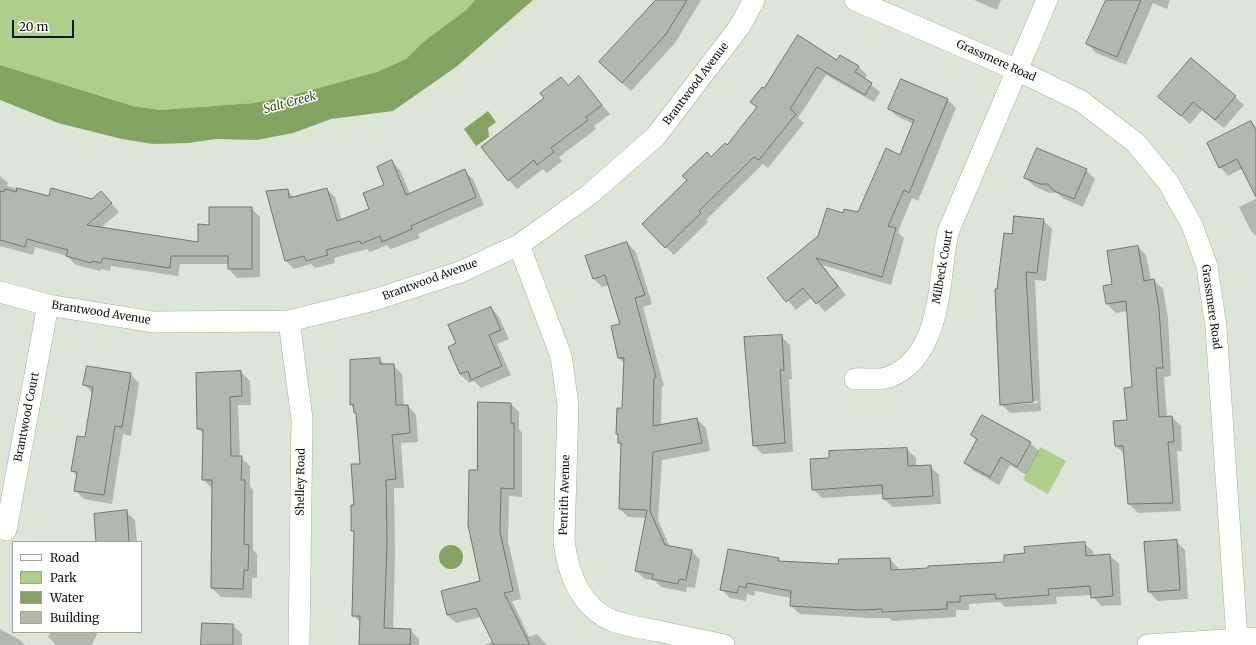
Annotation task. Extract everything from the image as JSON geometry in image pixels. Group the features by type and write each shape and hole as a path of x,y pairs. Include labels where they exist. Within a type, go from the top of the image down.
{"street":[{"name":"Brantwood Avenue","path":"0,292 48,305 153,322 289,321 374,300 460,272 519,245 590,194 656,136 740,26 754,0"},
{"name":"Grassmere Road","path":"855,0 1017,70 1081,101 1136,143 1168,182 1192,225 1207,266 1216,327 1247,639"},
{"name":"Milbeck Court","path":"855,379 888,378 914,362 928,337 940,292 943,254 948,232 1048,0"},
{"name":"Penrith Avenue","path":"519,245 561,356 568,405 564,541 566,559 577,587 596,611 612,620 628,625 724,645"},
{"name":"Brantwood Court","path":"6,530 48,305"},
{"name":"Shelley Road","path":"289,321 302,419 299,645"},
{"path":"1148,645 1247,639"}],"green space":[{"path":"0,0 475,0 466,10 423,42 406,59 377,72 289,96 254,103 160,110 133,106 0,65"},
{"path":"1040,447 1066,461 1048,494 1023,480"}],"water":[{"name":"Salt Creek","path":"475,0 533,0 456,67 393,111 331,119 293,133 257,140 216,139 188,143 153,144 122,139 58,123 0,100 0,65 133,106 160,110 254,103 289,96 377,72 406,59 423,42 466,10"},
{"path":"488,111 496,122 488,128 489,137 476,146 464,129"},
{"path":"451,545 456,546 462,552 462,562 456,568 451,569 446,568 440,562 439,557 440,552 446,546"}],"building":[{"path":"656,0 687,0 666,34 622,83 599,62"},
{"path":"1106,0 1141,0 1117,57 1086,44"},
{"path":"798,35 837,60 840,55 859,66 855,72 872,83 865,95 817,67 790,109 796,114 759,160 754,157 699,211 701,213 665,248 642,224 687,180 682,176 707,152 711,157 725,143 727,145 757,107 750,102 762,87 764,88"},
{"path":"1191,58 1236,96 1215,120 1193,102 1181,116 1158,97"},
{"path":"579,76 602,105 586,117 588,120 551,148 554,152 537,165 534,160 508,181 481,147 544,98 540,93 561,77 568,85"},
{"path":"901,79 948,99 909,193 904,190 888,226 896,228 882,277 816,258 838,286 816,304 803,288 786,302 767,278 818,236 827,208 843,213 844,209 858,212 886,148 900,155 914,120 888,109"},
{"path":"1251,121 1256,131 1256,197 1237,159 1219,168 1207,143"},
{"path":"1037,148 1087,169 1074,199 1054,191 1048,184 1040,184 1024,178"},
{"path":"392,160 406,195 465,169 476,197 411,226 412,229 382,242 380,236 361,244 360,241 326,250 328,255 306,261 304,256 285,261 266,191 288,189 289,198 327,188 337,221 369,209 363,193 384,185 377,167"},
{"path":"17,188 49,196 51,188 92,199 101,191 112,203 87,225 198,242 198,224 209,225 209,207 252,207 252,269 228,269 228,256 171,256 170,268 103,258 101,263 92,261 91,263 66,256 68,250 27,239 25,247 0,240 0,191 4,192 5,189 16,192"},
{"path":"1014,216 1044,219 1037,273 1026,272 1033,402 1000,405 995,289 997,289 1004,233 1012,234"},
{"path":"627,242 645,295 635,298 656,377 654,378 653,426 697,418 702,443 653,452 650,511 665,545 692,550 686,580 679,579 678,584 652,579 653,574 635,571 647,510 619,509 621,443 618,443 618,434 616,434 617,408 622,408 624,358 618,358 611,326 620,324 605,275 593,279 585,256"},
{"path":"1138,246 1144,281 1154,279 1159,309 1163,368 1156,368 1159,417 1172,416 1174,442 1168,442 1173,503 1128,504 1123,446 1115,446 1113,421 1127,420 1124,388 1132,387 1126,301 1106,304 1103,286 1112,284 1107,251"},
{"path":"491,307 501,330 489,335 502,366 471,380 468,371 460,374 448,347 456,343 448,325"},
{"path":"782,335 784,370 780,370 785,443 753,446 744,337"},
{"path":"380,358 380,364 394,364 396,405 408,405 410,433 392,435 396,479 386,480 387,543 384,628 411,629 410,645 359,645 360,616 352,616 354,531 351,531 351,505 354,505 351,464 360,464 356,413 354,413 353,404 350,405 350,360"},
{"path":"87,366 131,373 122,427 115,426 104,495 74,491 77,472 71,471 77,436 85,437 93,387 83,385"},
{"path":"241,371 242,396 230,397 231,456 242,456 241,480 245,480 244,544 249,545 248,570 244,570 243,589 211,588 212,480 202,480 203,429 197,429 196,373"},
{"path":"478,402 511,403 511,423 514,423 514,489 501,488 500,532 513,591 504,593 530,645 494,645 476,608 447,615 441,591 480,581 468,525 469,470 477,470"},
{"path":"982,415 1031,442 1017,467 1001,457 990,477 964,463 977,439 971,435"},
{"path":"907,448 908,466 931,465 933,496 883,499 882,485 812,490 810,459 829,458 829,451"},
{"path":"127,510 129,541 96,541 94,514"},
{"path":"1177,540 1180,590 1148,592 1144,542"},
{"path":"1085,542 1086,556 1110,554 1113,596 1091,598 1090,586 1048,589 1049,595 996,599 995,594 960,596 960,602 947,602 947,609 882,612 882,609 861,610 790,606 791,591 747,583 746,588 739,586 737,593 720,590 728,549 779,558 778,561 838,564 839,559 890,558 891,570 928,568 928,566 1004,562 1004,555 1025,553 1024,547"},
{"path":"202,623 233,624 233,645 201,645"}]}
